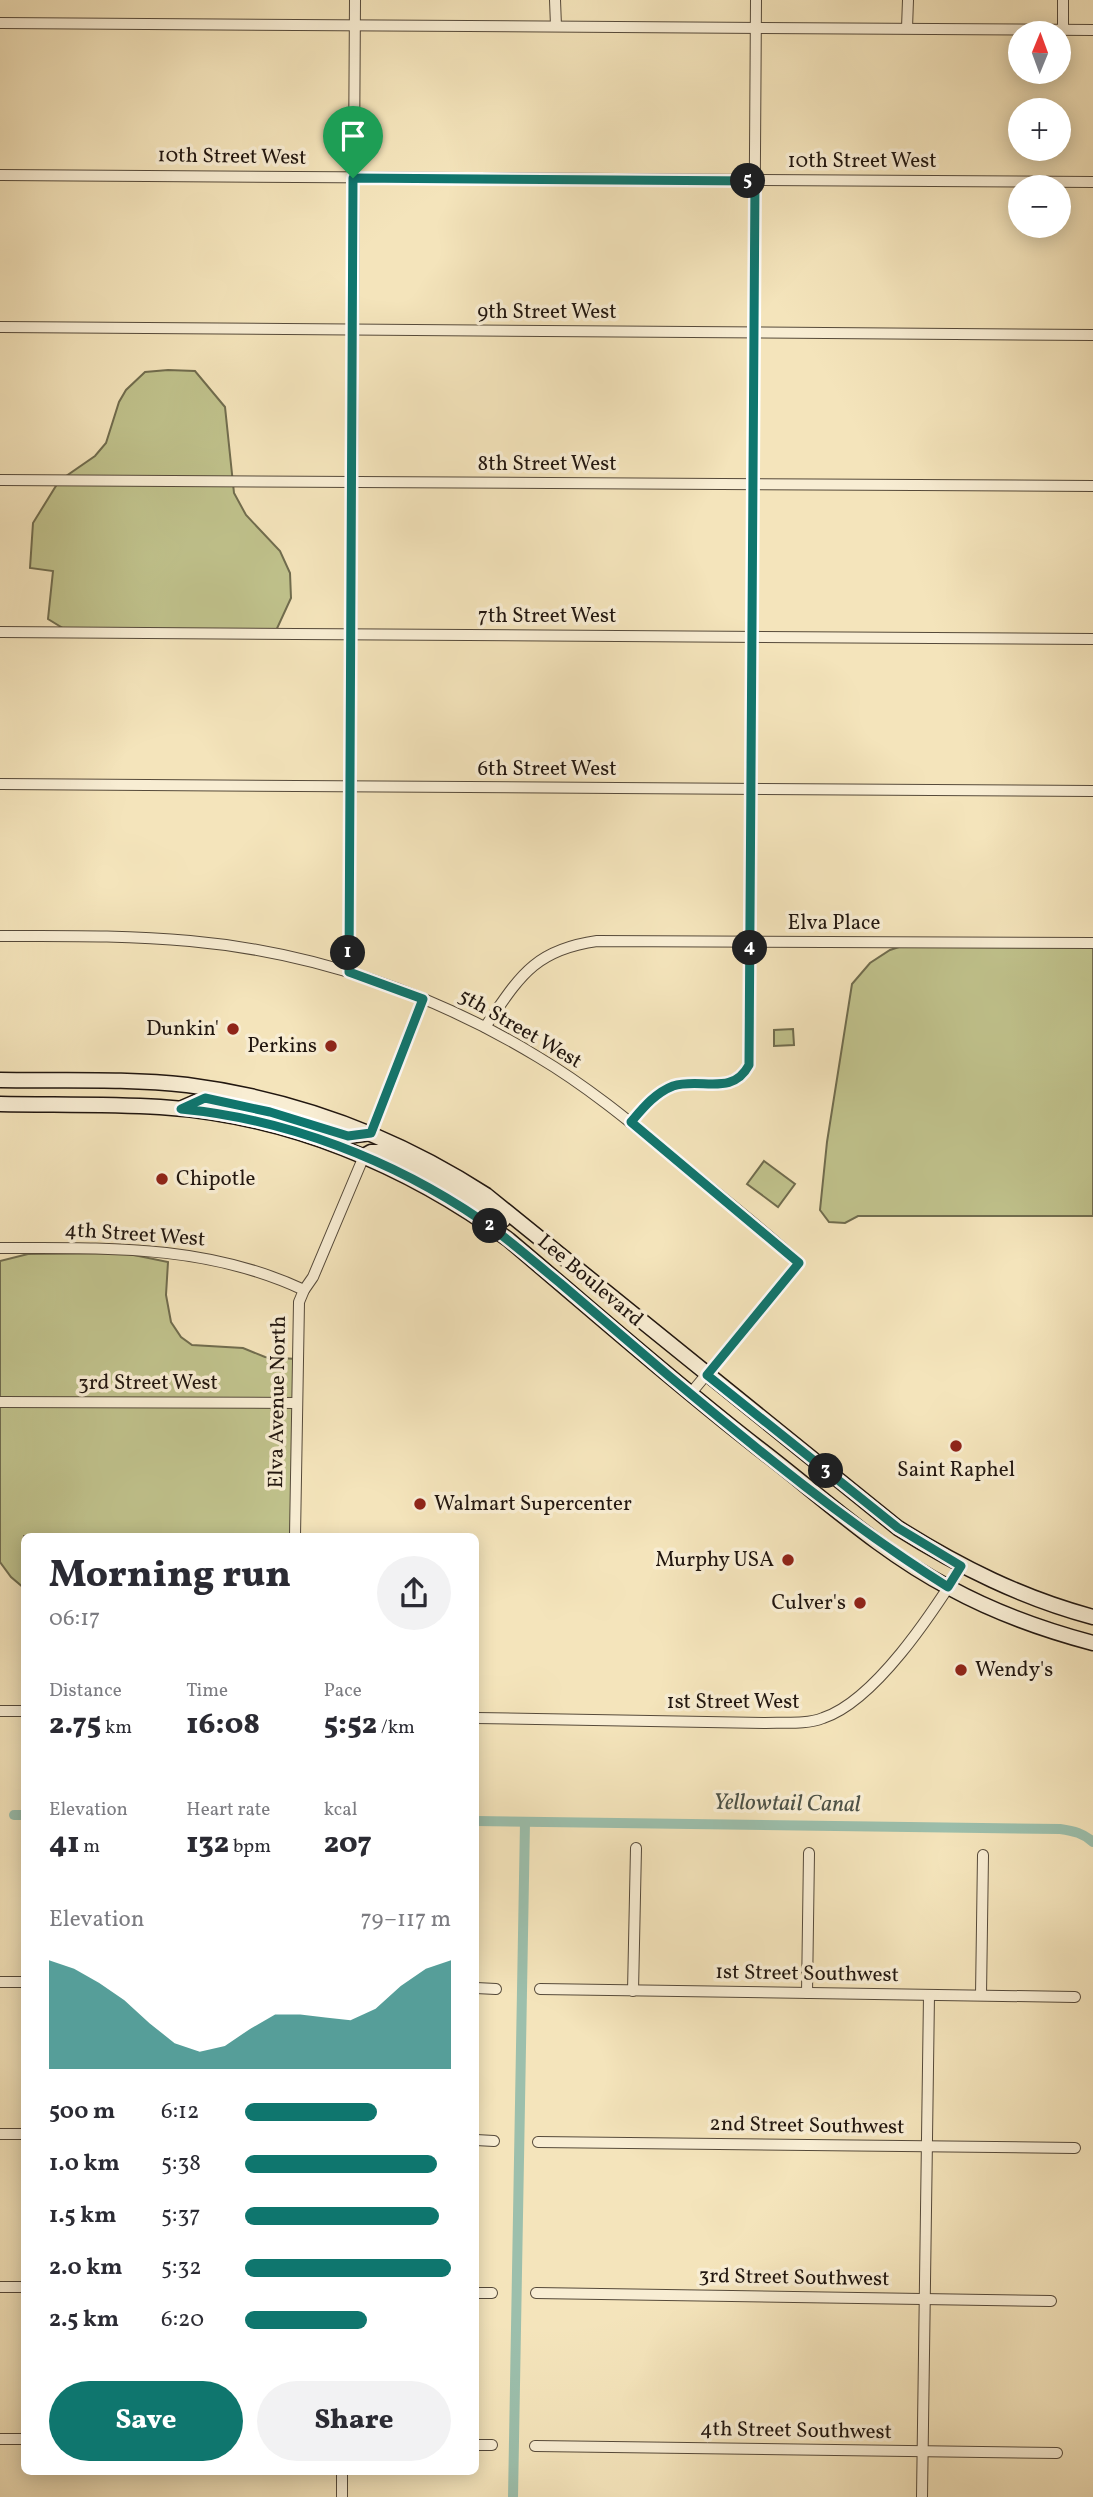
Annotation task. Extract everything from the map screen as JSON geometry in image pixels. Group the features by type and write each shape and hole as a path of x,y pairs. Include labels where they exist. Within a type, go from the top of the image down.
{"main road":[{"name":"Lee Boulevard","path":"0,1080 186,1085 278,1102 321,1114 371,1133 486,1195 898,1528 961,1566 1018,1593 1093,1618"},
{"path":"181,1109 205,1098 270,1112 348,1136 371,1133"},
{"name":"Lee Boulevard","path":"0,1104 181,1109 227,1116 271,1126 364,1156 420,1182 491,1227 691,1394 876,1541 948,1587 1002,1612 1093,1643"},
{"path":"364,1156 372,1152 383,1152 455,1188 526,1235 538,1238"}],"street":[{"path":"349,972 355,0"},
{"path":"555,0 556,26"},
{"path":"631,1122 662,1091 692,1083 731,1083 742,1078 749,1065 756,0"},
{"path":"906,29 908,0"},
{"path":"1063,0 1063,21"},
{"path":"0,23 1008,29"},
{"path":"1071,29 1093,30"},
{"name":"10th Street West","path":"0,175 1093,182"},
{"name":"9th Street West","path":"0,327 1093,335"},
{"name":"8th Street West","path":"0,480 1093,486"},
{"name":"7th Street West","path":"0,632 1093,639"},
{"name":"6th Street West","path":"0,784 1093,791"},
{"name":"5th Street West","path":"0,936 84,936 191,941 290,957 349,972 423,999 485,1027 573,1080 631,1122 799,1263 691,1394"},
{"name":"Elva Place","path":"485,1027 522,975 542,958 565,947 611,940 750,943 1093,943"},
{"path":"371,1133 423,999"},
{"name":"Elva Avenue North","path":"295,1533 299,1302 313,1277 364,1156"},
{"name":"4th Street West","path":"0,1248 110,1248 169,1252 229,1262 284,1280 304,1290"},
{"name":"3rd Street West","path":"0,1402 297,1403"},
{"name":"1st Street West","path":"479,1718 765,1723 809,1722 821,1719 835,1714 861,1697 902,1649 961,1566"},
{"path":"0,1711 21,1711"},
{"path":"633,1991 636,1848"},
{"path":"807,1993 809,1853"},
{"path":"981,1995 983,1856"},
{"path":"0,1982 21,1982"},
{"path":"479,1988 496,1989"},
{"name":"1st Street Southwest","path":"540,1989 1074,1997"},
{"path":"922,2497 929,1995"},
{"path":"0,2134 21,2134"},
{"path":"479,2140 494,2141"},
{"name":"2nd Street Southwest","path":"538,2141 1075,2148"},
{"path":"0,2287 21,2287"},
{"path":"479,2293 492,2293"},
{"name":"3rd Street Southwest","path":"536,2293 1051,2301"},
{"path":"0,2438 21,2439"},
{"path":"479,2445 492,2445"},
{"name":"4th Street Southwest","path":"536,2446 1057,2454"},
{"path":"342,2475 342,2497"}],"green space":[{"path":"195,371 225,407 234,493 246,515 280,551 290,573 291,598 274,635 71,633 48,619 53,571 30,568 33,523 59,481 95,456 106,443 119,402 126,390 145,372"},
{"path":"905,945 1093,946 1093,1216 858,1216 845,1223 829,1222 820,1210 827,1142 852,984 870,963 890,950"},
{"path":"793,1029 794,1045 774,1046 774,1030"},
{"path":"764,1161 795,1184 778,1207 747,1184"},
{"path":"124,1253 168,1262 166,1295 171,1322 181,1337 192,1345 243,1348 265,1357 296,1359 294,1533 21,1533 21,1585 11,1577 0,1562 0,1261 28,1254"}],"waterway":[{"name":"Yellowtail Canal","path":"14,1815 21,1815"},
{"name":"Yellowtail Canal","path":"479,1821 1060,1829 1086,1836 1093,1842"},
{"path":"513,2497 525,1822"}],"place":[{"name":"Dunkin'","path":"233,1029"},
{"name":"Perkins","path":"331,1046"},
{"name":"Chipotle","path":"162,1179"},
{"name":"Saint Raphel","path":"956,1446"},
{"name":"Walmart Supercenter","path":"420,1504"},
{"name":"Murphy USA","path":"788,1560"},
{"name":"Culver's","path":"860,1603"},
{"name":"Wendy's","path":"961,1670"}],"route":[{"path":"353,178 755,181 749,1065 742,1078 731,1083 692,1083 662,1091 631,1122 799,1263 707,1375 898,1528 961,1566 948,1587 876,1541 837,1511 737,1432 509,1240 452,1201 420,1182 344,1148 271,1126 181,1109 205,1098 237,1103 348,1136 371,1133 423,999 349,972 353,178"}]}
